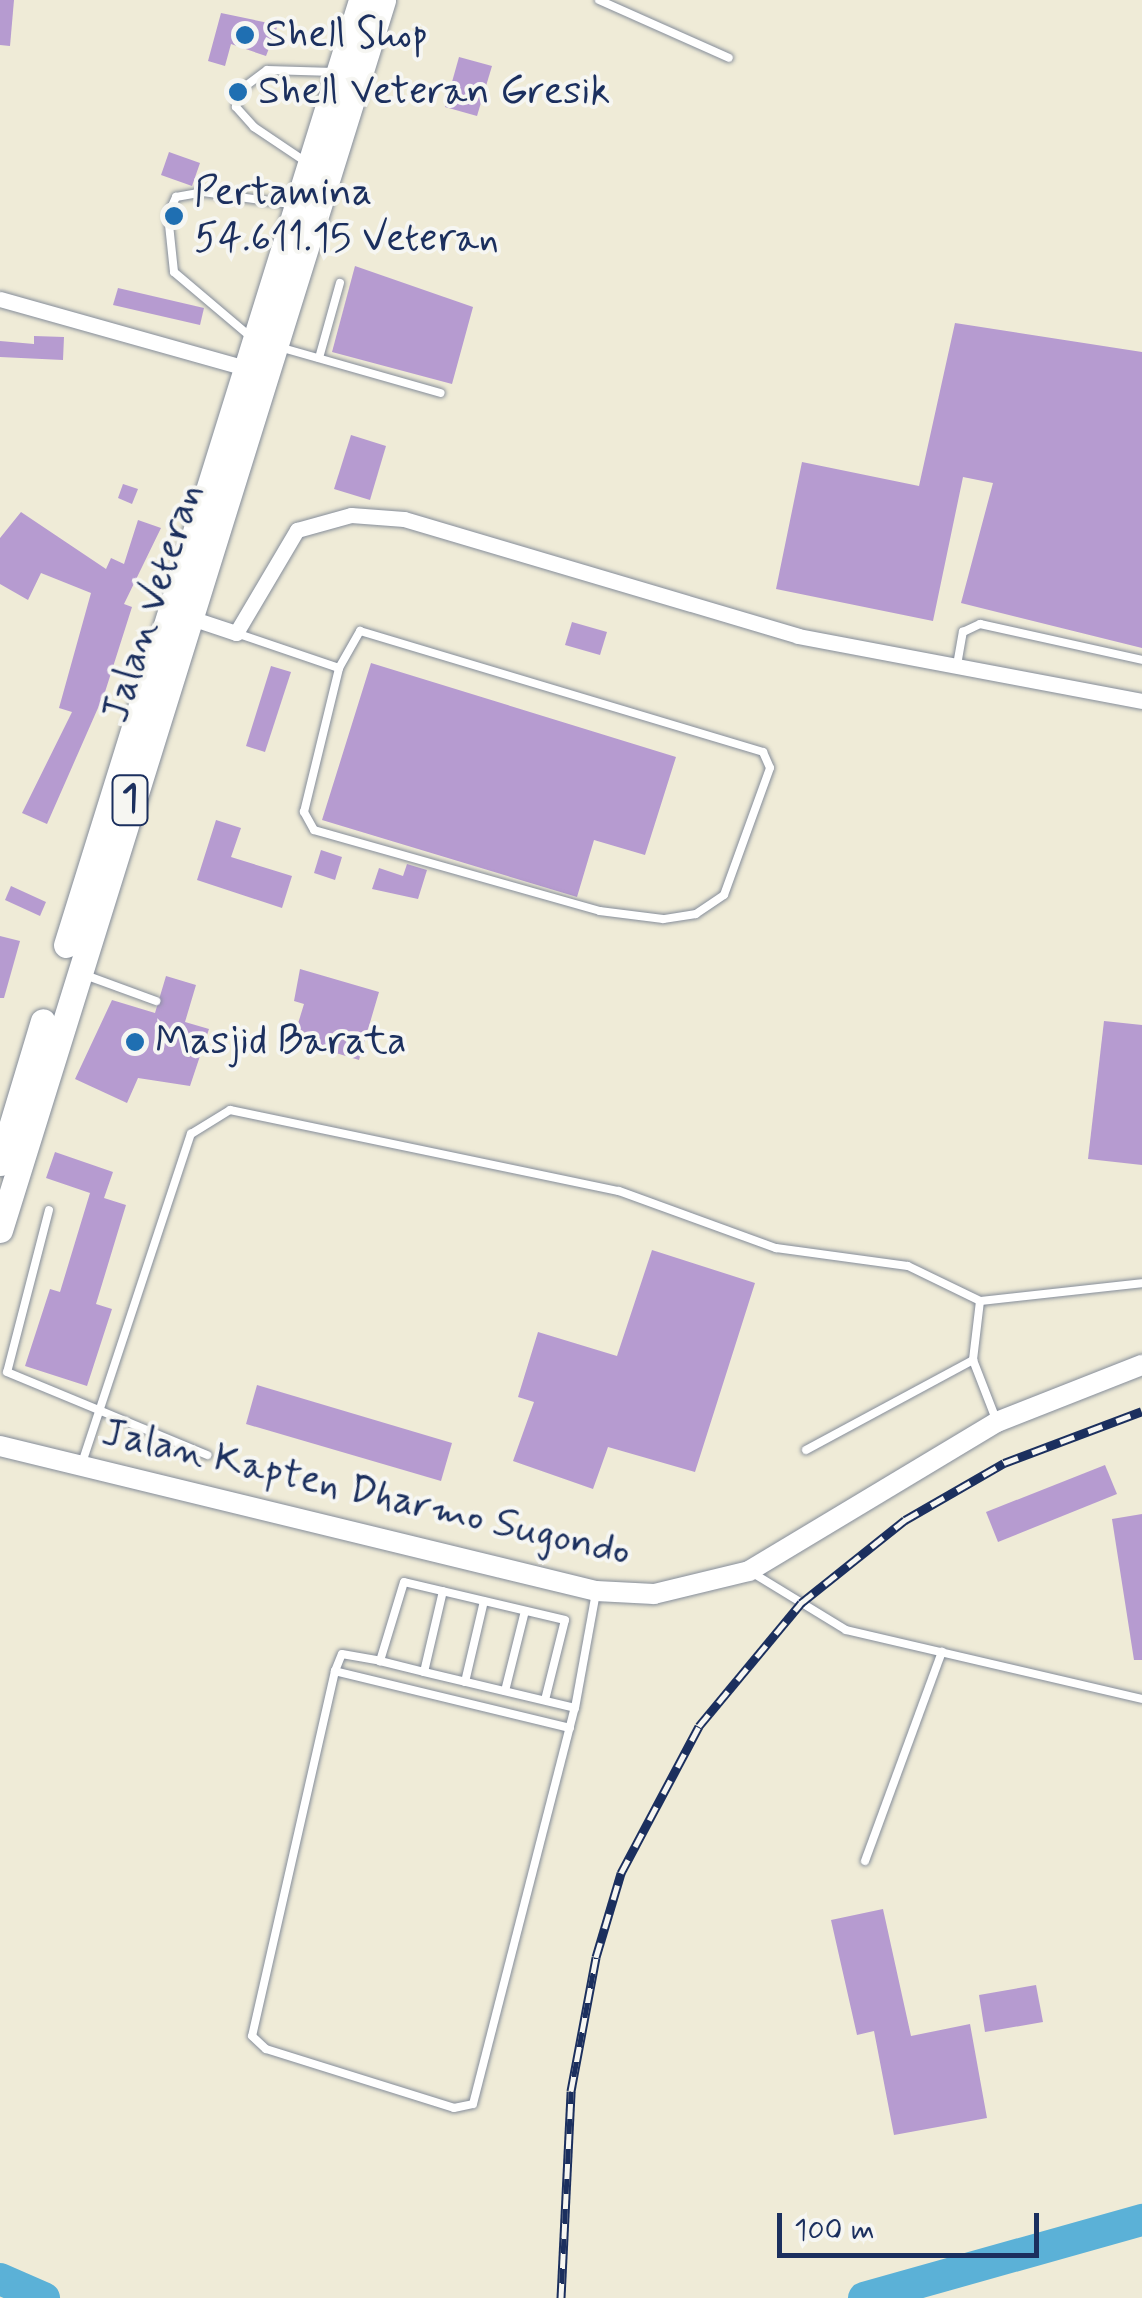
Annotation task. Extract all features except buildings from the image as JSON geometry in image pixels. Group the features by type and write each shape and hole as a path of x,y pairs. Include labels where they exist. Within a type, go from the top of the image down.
{"highway":[{"name":"Jalan Veteran","path":"0,1230 75,971 188,617 265,343 298,204 362,0"},
{"name":"Jalan Veteran","path":"0,1163 246,368 265,343 383,0"}],"main road":[{"name":"Jalan Kapten Dharmo Sugondo","path":"0,1446 596,1591 700,1588 750,1571 997,1422 1142,1365"}],"street":[{"path":"0,300 246,368"},
{"path":"188,617 236,633 297,530 352,514 404,519 685,609 1142,701"}],"lane":[{"path":"599,0 729,58"},
{"path":"310,164 254,127 236,107 239,91 267,70 339,73"},
{"path":"298,204 202,192 176,198 168,215 174,272 265,343 441,393"},
{"path":"319,358 340,284"},
{"path":"957,666 964,632 980,624 1142,660"},
{"path":"360,631 763,752 770,768 724,895 696,914 663,919 600,911 314,830 304,812 339,668 360,631"},
{"path":"236,633 339,668"},
{"path":"75,971 156,1001"},
{"path":"82,1463 191,1134 230,1110 619,1191 776,1248 908,1266 980,1301 1142,1283"},
{"path":"49,1210 7,1372 207,1455"},
{"path":"980,1301 973,1360 997,1422"},
{"path":"806,1450 973,1360"},
{"path":"750,1571 846,1630 1142,1699"},
{"path":"380,1661 404,1582 525,1610 564,1620 545,1700"},
{"path":"424,1672 444,1591"},
{"path":"575,1708 342,1654 335,1670 252,2036 266,2049 454,2108 473,2104 483,2089 575,1708 596,1591"},
{"path":"465,1682 484,1601"},
{"path":"505,1691 525,1610"},
{"path":"866,1862 942,1652"},
{"path":"335,1670 570,1728"}],"waterway":[{"path":"864,2298 1142,2220"},
{"path":"0,2279 44,2298"}],"railway":[{"path":"561,2298 571,2091 596,1957 621,1873 699,1726 801,1603 905,1520 1004,1463 1142,1411"}],"place":[{"name":"Shell Shop","path":"245,35"},
{"name":"Shell Veteran Gresik","path":"238,92"},
{"name":"Pertamina 54.611.15 Veteran","path":"174,216"},
{"name":"Masjid Barata","path":"135,1042"}]}
